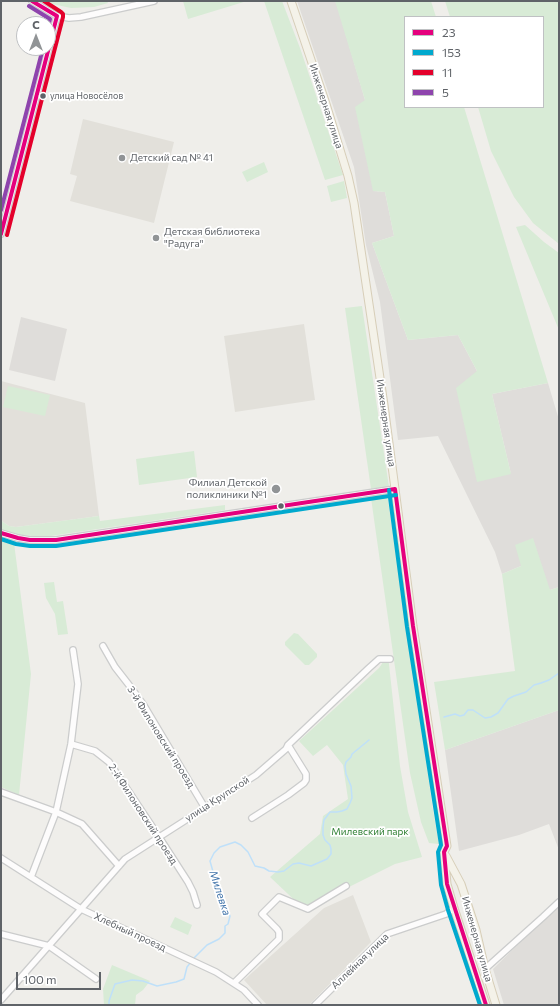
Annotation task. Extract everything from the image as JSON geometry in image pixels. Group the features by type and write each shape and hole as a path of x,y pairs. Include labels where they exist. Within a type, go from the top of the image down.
{"main road":[{"name":"Инженерная улица","path":"290,1 326,104 348,176 354,203 383,398 440,807 447,846 444,852 447,884 486,1005"},
{"name":"Инженерная улица","path":"444,852 461,884 476,930 484,969 496,1005"},
{"path":"447,884 458,882 461,884"}],"street":[{"path":"32,1 57,16 69,18 81,17 154,1"},
{"path":"1,234 57,16"},
{"path":"1,533 30,540 56,540 395,489"},
{"name":"3-й Филоновский проезд","path":"103,646 115,667 143,704 205,808"},
{"path":"31,877 56,812 71,744 78,684 73,650"},
{"name":"улица Крупской","path":"1,1000 125,860 256,775 286,749 288,745 379,659 390,659"},
{"name":"2-й Филоновский проезд","path":"71,744 95,752 109,762 188,882 197,905"},
{"path":"252,818 288,795 306,780 306,774 288,745"},
{"path":"1,792 56,812 82,824 119,866"},
{"name":"Хлебный проезд","path":"1,858 80,910 216,972 244,990 258,1005"},
{"path":"234,983 279,939 279,932 277,928 262,914 279,897 308,909 346,886"},
{"path":"484,969 559,902"},
{"name":"Аллейная улица","path":"315,1005 387,934 446,914 454,908"},
{"path":"1,934 49,946 96,979"}],"shaded area":[{"path":"297,1 335,1 337,4 365,100 374,191 385,192 394,236 372,243 408,340 458,335 477,371 511,474 492,394 548,383 559,420 559,587 550,590 521,566 502,574 495,552 438,436 398,440 380,302 366,245 354,167"},
{"name":"Детский сад № 41","path":"83,119 174,142 154,223 70,201 77,176 70,174"},
{"path":"21,317 67,329 55,381 9,370"},
{"path":"304,324 315,400 235,412 224,336"},
{"path":"1,381 85,403 99,516 16,527 9,526 3,522 1,519"},
{"path":"559,710 559,850 549,824 519,835 459,851 445,750"},
{"path":"353,895 371,942 309,1005 267,1005 244,980 324,908"},
{"path":"559,904 559,1005 504,1005 493,969"}],"green space":[{"path":"47,1 107,1 108,3 94,7 71,8 52,4"},
{"path":"183,1 247,1 188,19"},
{"path":"264,1 282,1 300,48 343,175 325,180"},
{"path":"335,1 431,1 436,16 404,16 404,108 464,108 548,383 492,394 511,474 477,482 456,388 477,371 458,335 408,340 372,243 394,236 385,192 373,191 355,107 365,100"},
{"path":"445,1 559,1 559,244 533,223 514,197 491,151 478,108 544,108 544,16 450,16"},
{"path":"264,162 268,172 247,182 242,172"},
{"path":"344,181 347,198 331,202 327,186"},
{"path":"525,225 559,253 559,330 516,227"},
{"path":"362,306 389,487 371,489 345,308"},
{"path":"8,386 50,395 45,416 3,407"},
{"path":"194,451 197,477 139,485 136,459"},
{"path":"385,491 387,494 412,655 432,804 439,844 429,843 421,822 410,773 371,498 374,493"},
{"path":"225,505 225,510 51,536 15,534 1,530 1,519 9,526 16,527 99,516 100,521"},
{"path":"533,538 550,590 559,587 559,710 445,750 434,682 515,671 502,574 521,566 515,545"},
{"path":"1,539 14,543 31,674 19,795 1,787"},
{"path":"54,582 57,602 63,601 68,634 58,635 55,614 46,598 44,583"},
{"path":"294,633 298,634 317,654 317,657 309,665 305,665 285,645 285,642"},
{"name":"Милевский парк","path":"388,655 400,766 408,812 422,857 395,864 323,900 306,911 270,877 320,834 323,816 348,799 343,765 327,745 313,756 299,741 379,668"},
{"path":"175,917 192,925 188,935 170,927"},
{"path":"112,965 150,981 143,990 136,995 135,1005 104,1005 103,989"}],"waterway":[{"name":"Милевка","path":"444,717 455,714 460,716 464,715 468,710 473,710 485,718 491,717 498,713 508,699 526,692 534,685 549,680 559,673"},
{"name":"Милевка","path":"193,959 207,945 219,939 225,933 225,926 228,924 230,916 219,893 210,861 214,853 220,847 235,842 241,845 248,852 255,866 269,871 278,872 284,871 293,864 299,863 311,866 327,859 331,854 331,849 323,835 324,820 330,812 337,812 347,809 352,798 351,786 346,774 346,762 352,754 369,740"},
{"name":"Милевка","path":"109,1005 115,984 132,980 143,981 157,986 176,982 184,979 187,967 191,962"}],"transit line":[{"name":"23","path":"1,234 57,16 32,1"},
{"name":"11","path":"7,235 63,17 61,12 44,1"},
{"name":"5","path":"29,6 45,16"},
{"name":"5","path":"1,210 41,56"},
{"name":"23","path":"395,489 413,626 447,846 444,852 447,884 486,1005"},
{"name":"23","path":"1,533 30,540 56,540 395,489"},
{"name":"153","path":"389,490 407,627 441,845 438,852 441,885 480,1005"},
{"name":"153","path":"1,539 16,544 30,546 56,546 396,495"}],"place":[{"name":"улица Новосёлов","path":"43,96"},
{"name":"Детский сад № 41","path":"122,158"},
{"name":"Детская библиотека \"Радуга\"","path":"156,238"},
{"name":"Филиал Детской поликлиники №1","path":"276,489"}]}
